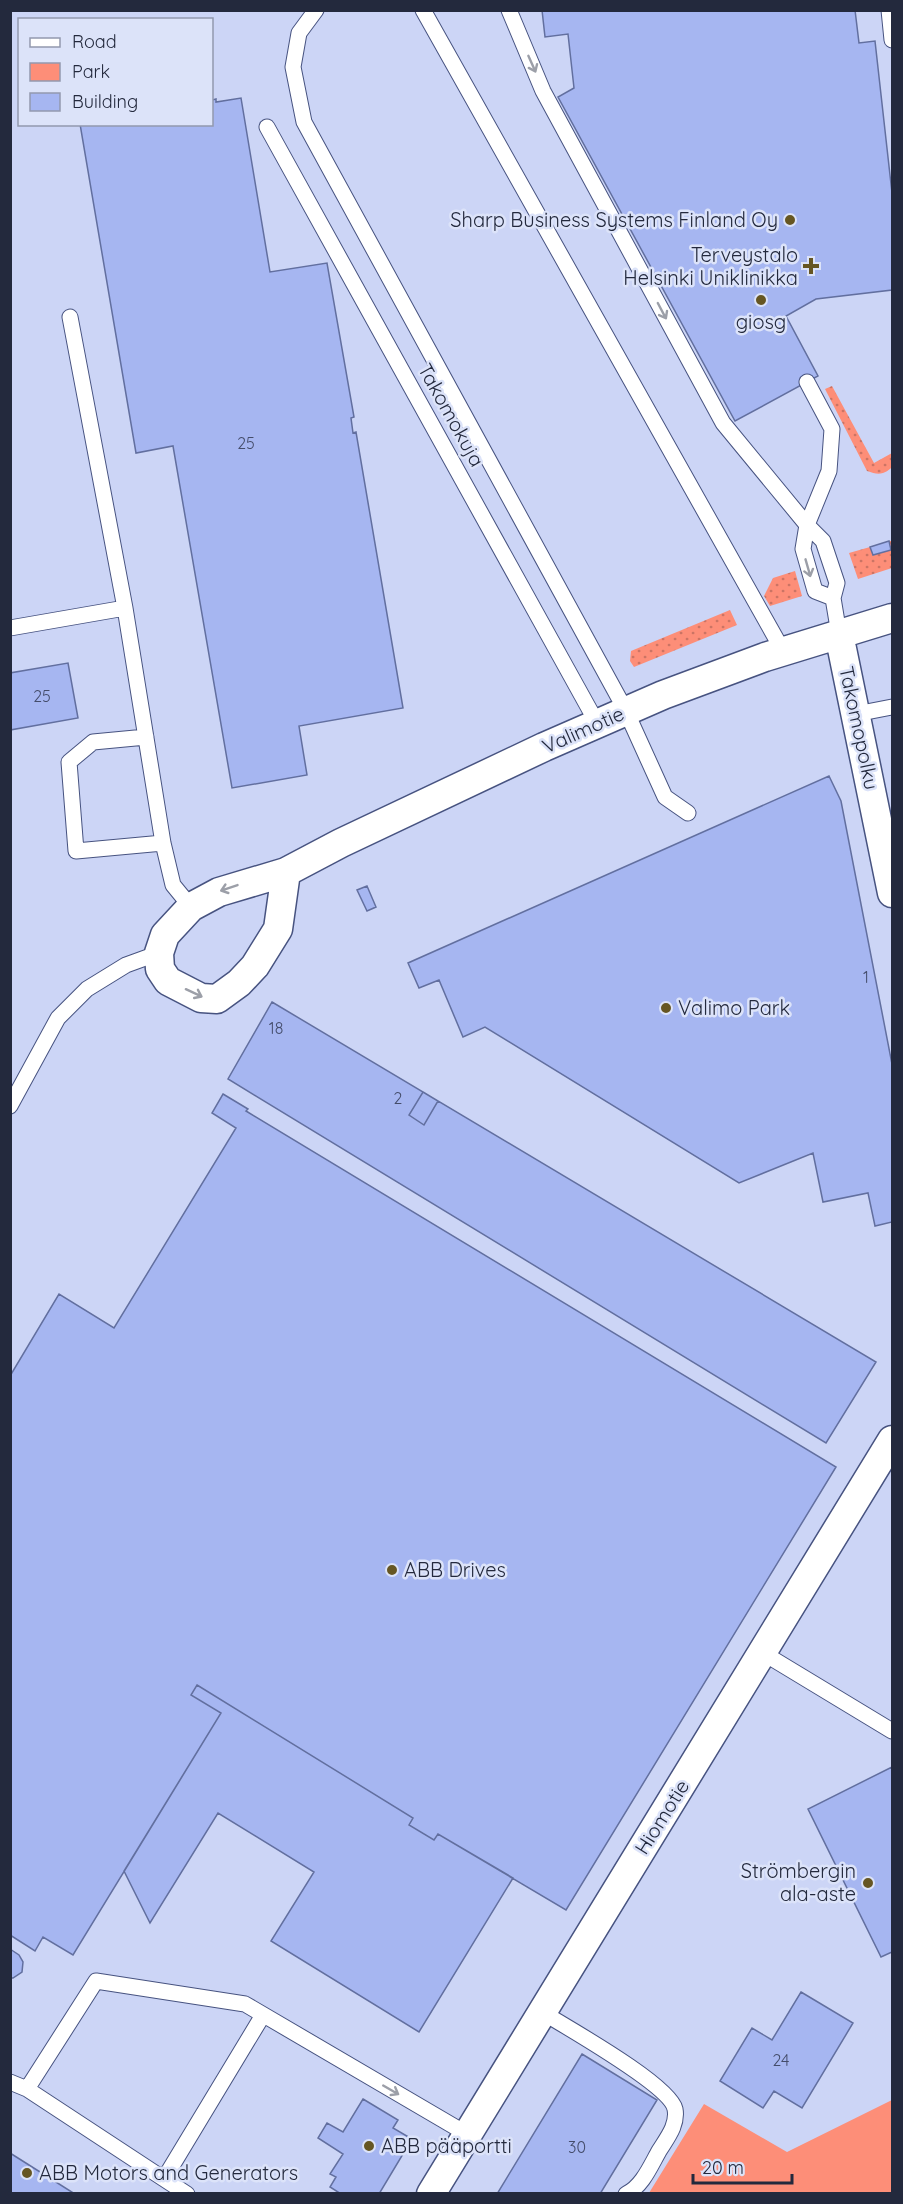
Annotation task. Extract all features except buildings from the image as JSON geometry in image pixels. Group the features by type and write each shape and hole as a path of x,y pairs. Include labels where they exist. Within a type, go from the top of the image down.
{"street":[{"name":"Valimotie","path":"159,953 165,935 191,907 219,892 286,872 352,837 626,711 783,651 892,618"},
{"name":"Takomopolku","path":"839,634 892,893"},
{"path":"159,953 160,969 168,981 201,998 217,999 239,983 255,966 278,929 286,872"},
{"name":"Hiomotie","path":"431,2193 892,1440"}],"lane":[{"path":"316,10 299,33 293,67 304,122 626,711 665,797 688,813"},
{"path":"423,10 783,651"},
{"path":"509,10 543,91 723,423 807,525 823,541 837,583 833,597 839,634"},
{"path":"889,10 892,40"},
{"name":"Takomokuja","path":"267,128 597,723"},
{"path":"70,316 124,608 163,843 173,885 191,907"},
{"path":"807,382 832,429 832,444 825,484 807,525 803,549 815,591 833,597"},
{"path":"10,628 124,608"},
{"path":"856,714 892,707"},
{"path":"146,737 93,742 69,762 76,851 163,843"},
{"path":"10,1106 58,1018 87,989 126,965 159,953"},
{"path":"763,1653 892,1731"},
{"path":"27,2089 96,1981 245,2004 467,2134"},
{"path":"542,2012 623,2062 670,2098 675,2107 674,2127 639,2184 626,2193"},
{"path":"164,2179 263,2015"},
{"path":"10,2082 27,2089 187,2193"}],"green space":[{"path":"832,386 874,463 892,453 892,467 886,472 878,474 867,471 825,389"},
{"path":"889,541 892,541 892,568 858,579 849,553 870,547 873,555 891,550"},
{"path":"795,571 802,596 770,606 764,596 773,578"},
{"path":"730,610 737,625 634,667 630,661 631,651"},
{"path":"892,2100 892,2193 649,2193 704,2104 787,2152"}],"place":[{"name":"Sharp Business Systems Finland Oy","path":"790,220"},
{"name":"Terveystalo Helsinki Uniklinikka","path":"811,266"},
{"name":"giosg","path":"761,300"},
{"name":"Valimo Park","path":"666,1008"},
{"name":"ABB Drives","path":"392,1570"},
{"name":"Strömbergin ala-aste","path":"868,1883"},
{"name":"ABB pääportti","path":"369,2146"},
{"name":"ABB Motors and Generators","path":"27,2173"}]}
